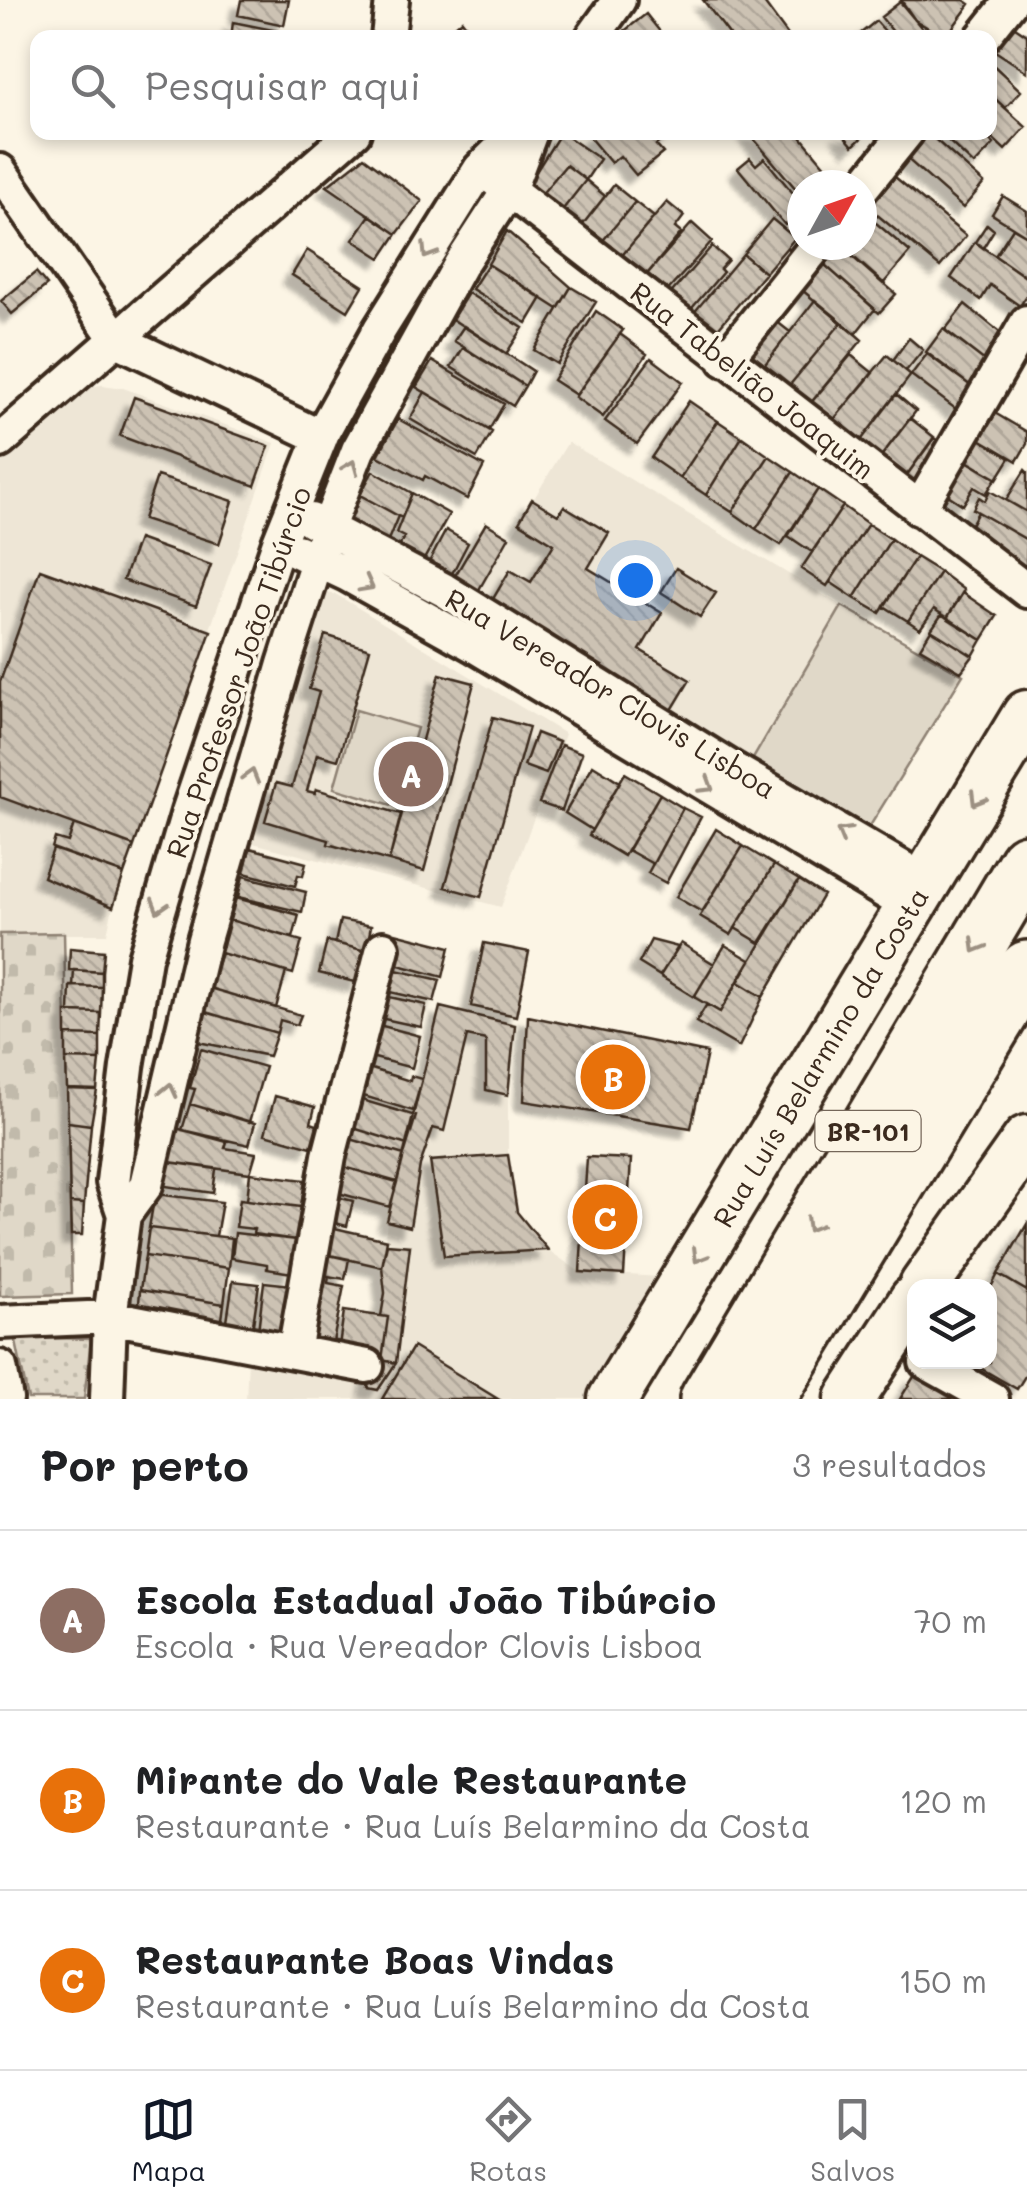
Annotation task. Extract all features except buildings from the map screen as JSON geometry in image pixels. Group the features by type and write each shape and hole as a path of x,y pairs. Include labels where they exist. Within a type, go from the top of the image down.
{"highway":[{"name":"BR-101","path":"708,1399 1027,862"},
{"name":"BR-101","path":"767,1399 1027,969"}],"main road":[{"name":"Rua Luís Belarmino da Costa","path":"613,1399 1027,715"},
{"path":"929,1279 1027,1140"},
{"path":"850,1399 907,1354"}],"street":[{"path":"389,30 392,0"},
{"path":"598,30 620,0"},
{"path":"988,30 1012,0"},
{"path":"0,441 345,140"},
{"name":"Rua Professor João Tibúrcio","path":"107,1399 110,1316 124,1215 114,1182 129,1052 145,958 188,812 285,528 321,437 380,329 480,169 510,140"},
{"name":"Rua Professor João Tibúrcio","path":"124,1215 146,1186 204,940 278,682 328,526 358,450 460,266 510,188 528,140"},
{"path":"876,170 900,140"},
{"name":"Rua Tabelião Joaquim","path":"480,169 510,188 725,360 1027,591"},
{"path":"0,171 117,340 321,437"},
{"path":"725,360 805,260"},
{"path":"919,508 1027,322"},
{"name":"Rua Vereador Clovis Lisboa","path":"285,528 328,526 444,590 540,666"},
{"name":"Rua Vereador Clovis Lisboa","path":"285,528 317,560 540,666 919,895"},
{"path":"294,1352 328,1156 383,948"},
{"path":"0,1322 110,1316 367,1366"},
{"path":"0,1367 6,1399"},
{"path":"939,1369 992,1399"}],"shaded area":[{"path":"86,387 123,388 275,443 113,907 107,934 0,934 0,455"},
{"path":"568,442 842,606 747,769 473,600"},
{"path":"323,595 337,595 565,734 501,907 253,843"},
{"path":"440,1007 515,1025 508,1095 508,1155 517,1212 548,1250 580,1272 660,1277 588,1399 246,1399 248,1361 369,1382 385,1293 382,1267 387,1221"}],"green space":[{"path":"842,606 963,675 862,839 747,769"},
{"path":"356,710 417,728 395,806 334,788"},
{"path":"64,933 72,1294 0,1296 0,934"},
{"path":"15,1337 91,1339 84,1399 28,1399"}],"place":[{"name":"Escola Estadual João Tibúrcio","path":"411,774"},
{"name":"Mirante do Vale Restaurante","path":"613,1077"},
{"name":"Restaurante Boas Vindas","path":"605,1217"}]}
